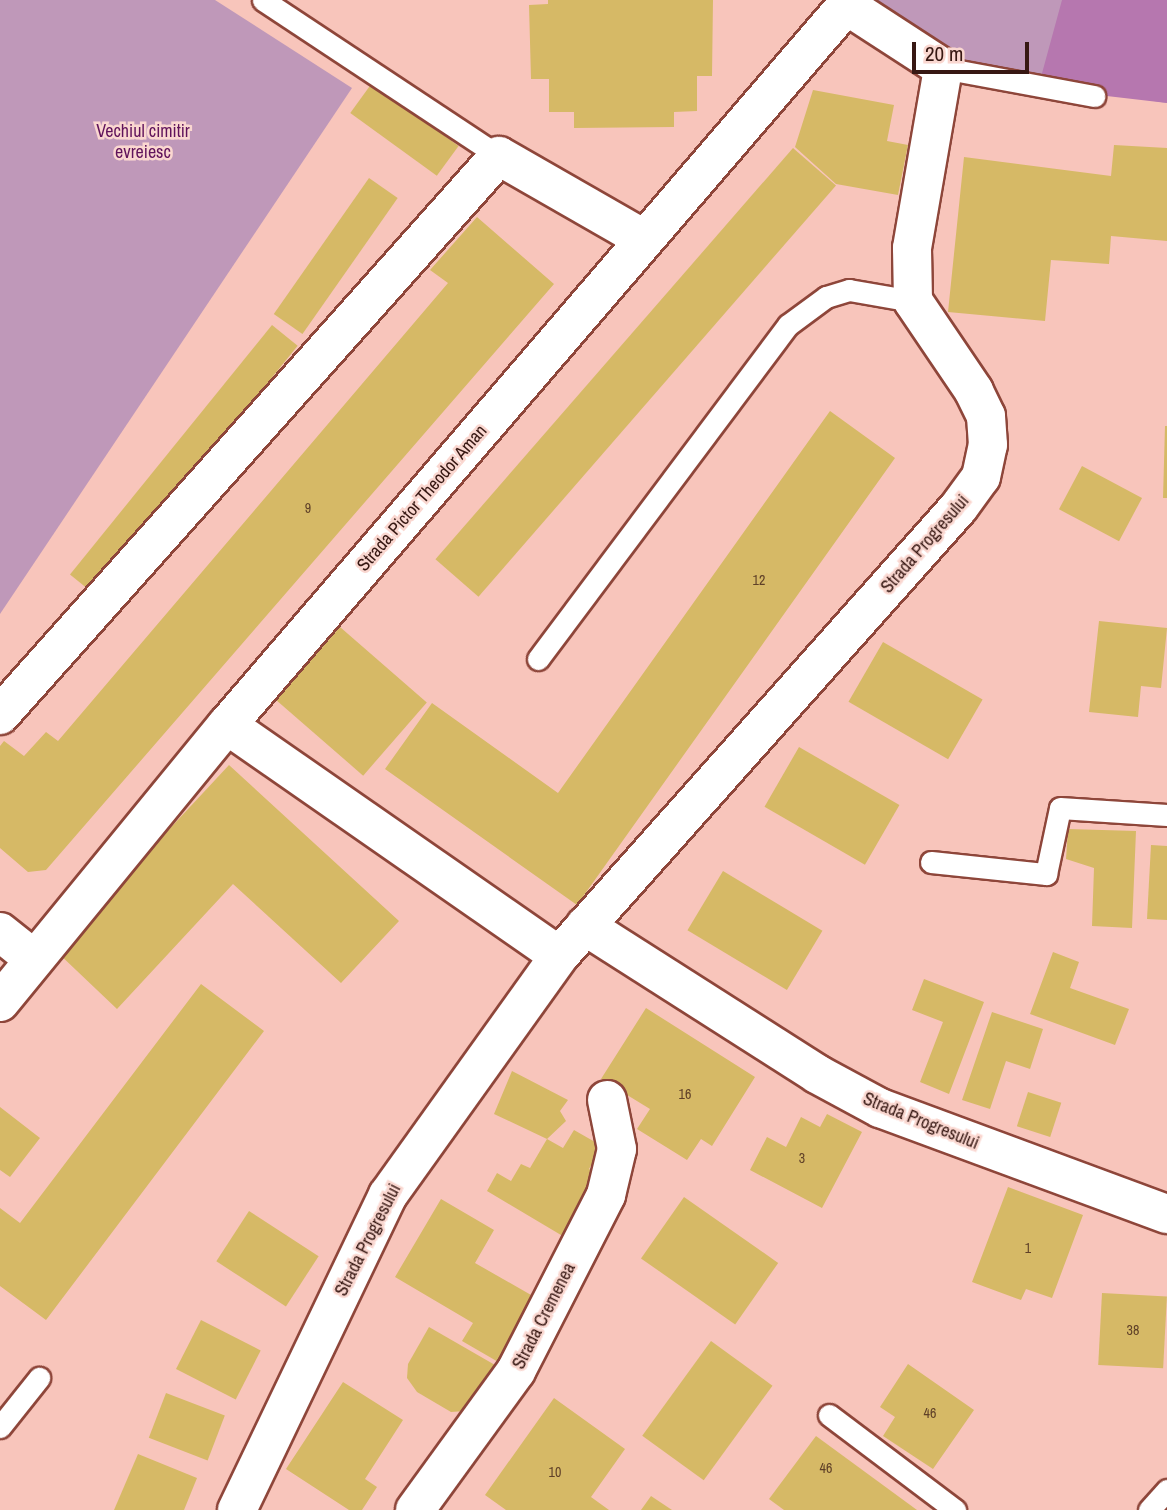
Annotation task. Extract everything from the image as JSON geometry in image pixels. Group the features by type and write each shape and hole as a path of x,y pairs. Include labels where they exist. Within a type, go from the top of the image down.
{"street":[{"path":"849,3 943,68 912,248 913,301"},
{"name":"Strada Pictor Theodor Aman","path":"0,1002 227,724 849,3"},
{"path":"0,715 499,156 644,239"},
{"name":"Strada Progresului","path":"237,1510 388,1195 559,956 950,517 981,477 988,445 986,416 974,391 913,301"},
{"path":"227,724 559,956"},
{"name":"Strada Progresului","path":"585,926 817,1074 880,1108 1167,1214"},
{"path":"0,932 34,958"},
{"name":"Strada Cremenea","path":"415,1510 516,1371 606,1195 617,1149 607,1100"}],"lane":[{"path":"263,0 499,156"},
{"path":"943,68 1094,96"},
{"path":"538,659 788,325 826,297 849,290 913,301"},
{"path":"931,862 1046,874 1060,808 1167,815"},
{"path":"0,1427 39,1378"},
{"path":"829,1415 955,1510"},
{"path":"1149,1510 1167,1490"}],"green space":[{"name":"Vechiul cimitir evreiesc","path":"0,0 215,0 352,88 0,614"},
{"path":"851,0 1167,0 1167,103 943,68"}],"shaded area":[{"path":"1062,0 1167,0 1167,103 1038,88"}],"building":[{"path":"548,0 713,0 712,76 697,76 697,111 674,112 674,127 574,128 574,112 549,112 549,79 531,79 529,5 548,4"},
{"path":"372,83 459,146 437,176 350,113"},
{"path":"813,90 894,105 887,141 908,145 898,195 836,184 795,147"},
{"path":"1114,145 1167,148 1167,241 1111,236 1109,264 1051,260 1045,321 948,312 964,157 1111,176"},
{"path":"793,148 836,185 478,597 435,559"},
{"path":"369,178 398,198 302,334 274,314"},
{"path":"477,217 554,284 46,870 28,872 0,848 0,746 4,741 24,756 46,732 58,741 448,283 430,270"},
{"path":"272,325 298,346 96,595 70,574"},
{"path":"830,411 895,458 577,905 385,769 432,703 558,793"},
{"path":"1165,426 1167,498 1163,498"},
{"path":"1082,466 1142,498 1119,541 1059,509"},
{"path":"1099,621 1167,628 1161,688 1141,686 1138,717 1089,712"},
{"path":"340,627 427,702 363,776 276,700"},
{"path":"883,642 983,700 948,759 848,702"},
{"path":"799,747 899,805 865,865 764,807"},
{"path":"229,765 399,921 341,983 233,884 117,1009 56,951"},
{"path":"1068,829 1136,831 1132,928 1092,926 1094,868 1066,859"},
{"path":"1151,845 1167,846 1167,920 1147,919"},
{"path":"723,871 822,931 787,990 687,930"},
{"path":"1053,952 1079,962 1070,988 1129,1009 1115,1045 1030,1014"},
{"path":"924,979 984,1002 949,1094 920,1082 943,1022 912,1010"},
{"path":"201,984 264,1031 46,1320 0,1286 0,1208 20,1223"},
{"path":"646,1008 755,1077 712,1146 701,1139 687,1160 637,1129 650,1109 601,1079"},
{"path":"992,1012 1043,1029 1030,1069 1006,1061 990,1109 962,1100"},
{"path":"512,1071 568,1100 560,1111 566,1121 547,1139 494,1114"},
{"path":"1028,1092 1061,1103 1050,1137 1017,1126"},
{"path":"0,1107 40,1138 10,1177 0,1170"},
{"path":"827,1114 862,1132 822,1208 750,1170 767,1137 786,1147 801,1117 820,1127"},
{"path":"574,1130 602,1146 589,1169 602,1177 566,1238 487,1191 497,1173 511,1181 521,1164 530,1168 547,1139 563,1148"},
{"path":"1008,1187 1083,1215 1052,1298 1026,1289 1021,1300 972,1282"},
{"path":"684,1197 778,1263 735,1324 641,1258"},
{"path":"441,1199 494,1230 475,1263 538,1299 500,1363 462,1341 473,1323 395,1277"},
{"path":"249,1211 319,1256 286,1307 216,1261"},
{"path":"1102,1293 1167,1296 1163,1368 1098,1365"},
{"path":"201,1320 261,1350 236,1399 176,1369"},
{"path":"429,1327 495,1365 465,1411 451,1412 417,1392 407,1378 408,1364"},
{"path":"711,1341 772,1386 704,1480 642,1436"},
{"path":"908,1364 974,1410 933,1469 883,1436 895,1417 880,1407"},
{"path":"343,1382 403,1420 365,1479 377,1487 362,1510 349,1510 286,1469"},
{"path":"166,1393 225,1416 208,1460 149,1438"},
{"path":"554,1398 625,1449 591,1497 609,1510 506,1510 485,1495"},
{"path":"816,1436 917,1510 784,1510 769,1499"},
{"path":"138,1454 197,1478 184,1510 114,1510"},
{"path":"651,1496 672,1510 641,1510"}]}
